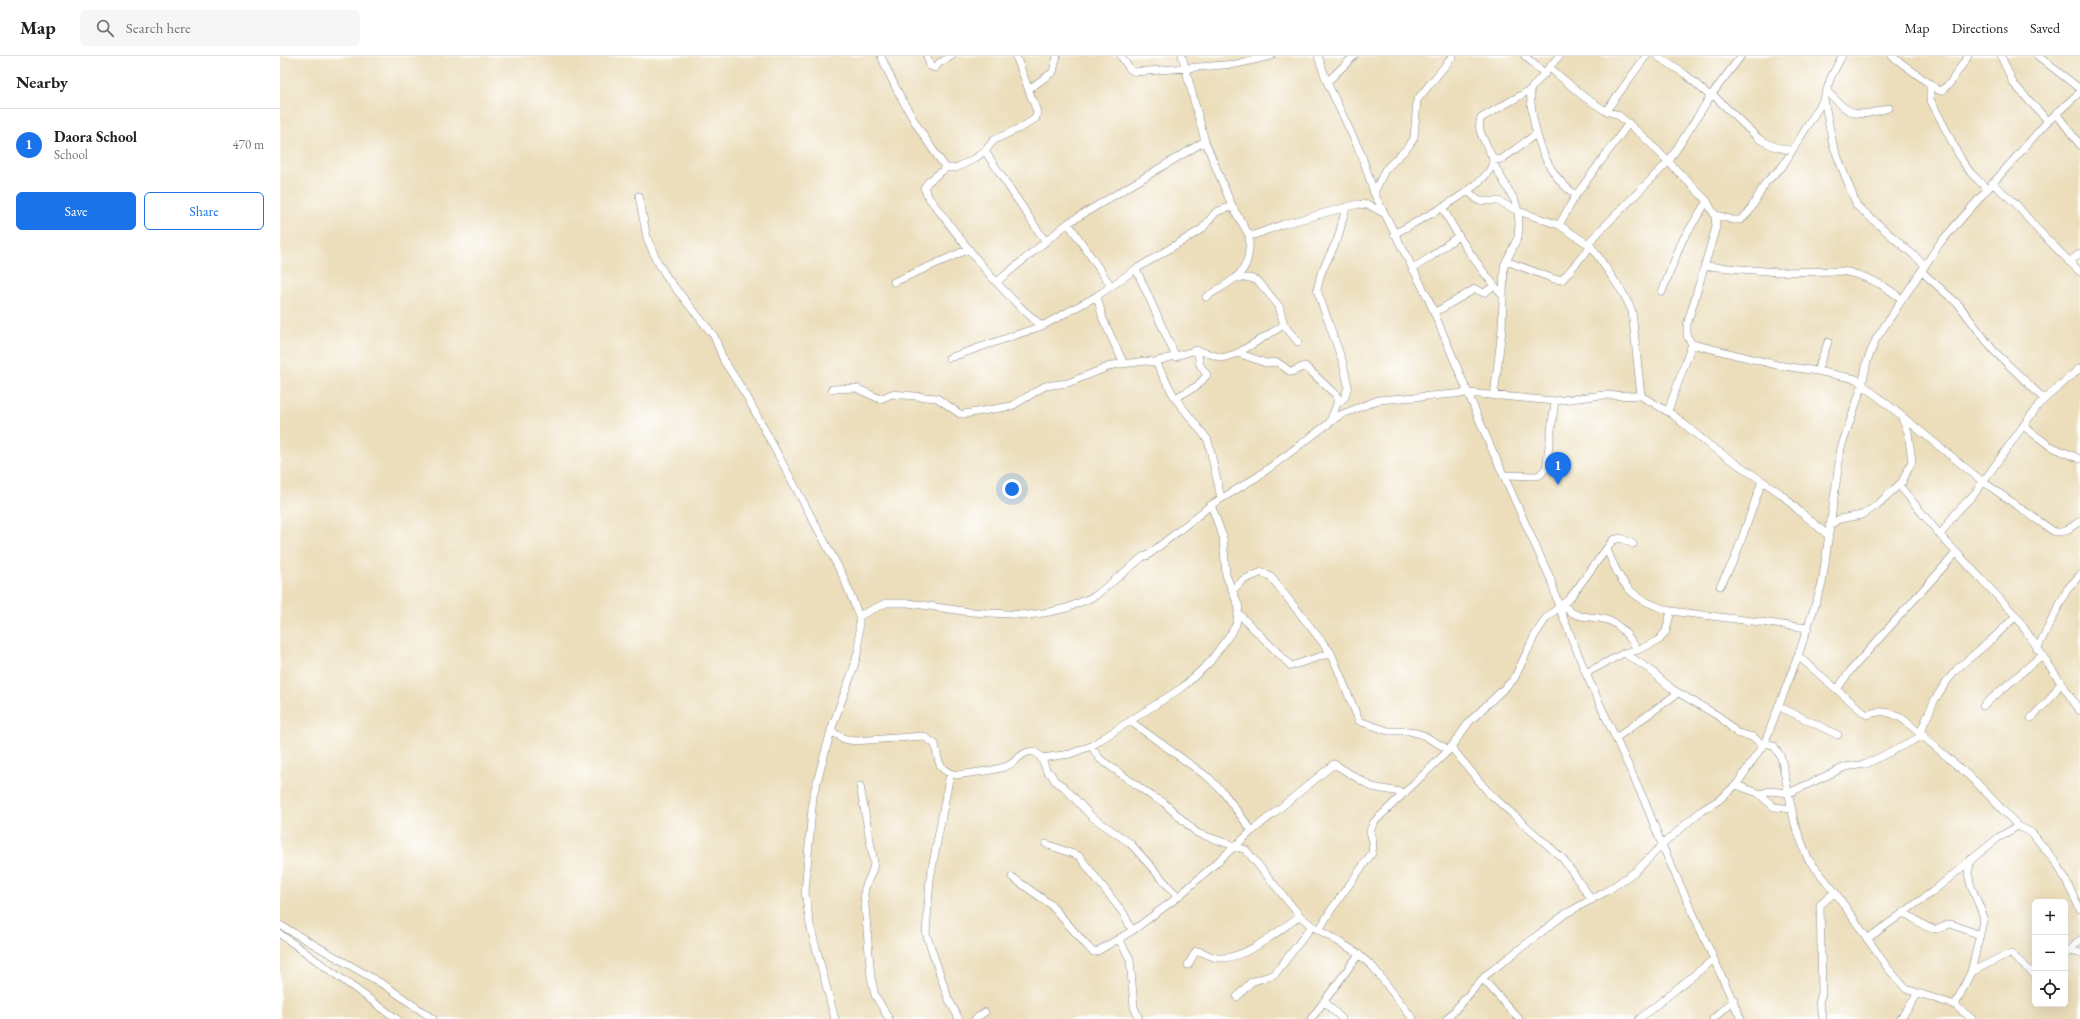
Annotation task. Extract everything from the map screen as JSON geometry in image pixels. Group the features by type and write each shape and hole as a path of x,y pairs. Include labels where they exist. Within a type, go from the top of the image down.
{"street":[{"path":"882,56 888,72 916,124 946,168"},
{"path":"927,56 930,66 935,68 939,63 952,56"},
{"path":"1016,56 1037,112 1036,118 1028,124 994,140 985,151 974,159 956,168 946,168 928,182 924,188 929,198 969,249 1028,314 1042,326"},
{"path":"1029,89 1053,72 1057,56"},
{"path":"1121,56 1129,68 1135,72 1236,64 1271,56"},
{"path":"1182,56 1187,68 1205,141 1232,206 1249,235 1249,250 1244,270 1236,278 1206,298"},
{"path":"1318,56 1327,82 1362,156 1374,193 1383,214 1434,313 1503,475 1551,580 1586,673 1645,802 1662,845 1734,1000 1741,1019"},
{"path":"1327,82 1354,56"},
{"path":"1374,193 1385,170 1409,146 1414,138 1417,100 1453,56"},
{"path":"1525,56 1544,74"},
{"path":"1494,396 1502,329 1504,266 1518,237 1518,212 1512,194 1493,162 1480,133 1479,124 1481,118 1530,90 1559,56"},
{"path":"1606,111 1646,56"},
{"path":"1657,56 1685,74 1712,96 1759,139 1773,146 1792,151"},
{"path":"1506,261 1554,279 1562,280 1590,245 1668,161 1741,56"},
{"path":"1714,214 1732,220 1743,218 1749,212 1766,182 1782,167 1824,99 1831,77 1842,56"},
{"path":"1892,56 1938,90 1944,89 1968,56"},
{"path":"2001,56 2013,83 2048,120"},
{"path":"1447,1019 1483,979 1565,914 1592,900 1636,871 1662,845 1736,785 1764,743 1798,656 1822,584 1841,448 1862,386 1867,361 1876,339 1901,299 1940,243 2048,120 2080,90 2038,56"},
{"path":"1550,68 1584,97 1606,111 1618,115 1629,123 1707,201 1714,214 1716,227 1687,324 1687,336 1692,344 1777,365 1817,371 1856,380 1982,481 2053,531 2059,534 2065,532 2080,521"},
{"path":"1930,83 1930,99 1962,161 1971,173 1987,189"},
{"path":"1530,90 1533,122 1536,134 1555,176 1565,187 1576,195"},
{"path":"1827,91 1844,109 1857,115 1866,115 1889,108"},
{"path":"1824,99 1833,145 1857,206 1923,268 1959,305 1993,350 2044,399"},
{"path":"2056,113 2080,145"},
{"path":"1559,225 1576,195 1629,123"},
{"path":"1394,234 1469,192 1489,172 1493,162 1502,158 1536,134"},
{"path":"998,281 1068,223 1205,141"},
{"path":"985,151 1046,241"},
{"path":"1992,183 2014,202 2080,272"},
{"path":"1469,192 1479,200 1495,200 1518,212 1559,225 1590,245 1624,292 1632,311 1640,396"},
{"path":"638,196 647,238 657,261 668,279 714,336 724,361 746,395 843,576 859,616 859,647 854,667 831,730 813,796 805,892 814,946 835,1019"},
{"path":"1662,292 1682,241 1707,201"},
{"path":"1249,235 1254,235 1284,224 1346,207 1365,204 1383,214"},
{"path":"949,358 1042,326 1097,296 1136,269 1202,229 1216,212 1232,206"},
{"path":"1337,404 1345,397 1348,386 1343,363 1317,290 1321,273 1338,238 1346,207"},
{"path":"1442,207 1458,236 1479,268 1503,296"},
{"path":"1068,223 1111,286"},
{"path":"1412,269 1458,236"},
{"path":"894,282 969,249"},
{"path":"2069,262 2080,253"},
{"path":"1704,266 1778,272 1852,272 1879,283 1901,299"},
{"path":"1136,269 1176,357"},
{"path":"1236,278 1250,278 1258,281 1280,306 1284,325 1298,342"},
{"path":"1434,313 1475,289 1484,293 1494,286"},
{"path":"1097,296 1103,319 1123,362"},
{"path":"832,389 856,388 880,399 892,394 937,398 960,414 964,414 1012,406 1045,386 1068,384 1123,362 1154,362 1197,350 1222,358 1238,354 1284,325"},
{"path":"1817,371 1828,342"},
{"path":"1668,411 1692,344"},
{"path":"1175,398 1197,386 1207,376 1200,365 1197,350"},
{"path":"1238,354 1266,363 1277,362 1291,372 1306,366 1337,396 1337,404 1330,422"},
{"path":"1154,362 1158,366 1175,398 1208,440 1221,498"},
{"path":"1940,536 1955,514 1975,494 1982,481 2044,399 2080,368"},
{"path":"859,616 886,603 908,603 970,612 1029,615 1067,608 1101,592 1144,556 1147,556 1211,505 1257,477 1330,422 1354,408 1378,400 1468,393 1555,401 1603,395 1640,396 1668,411 1709,445 1780,493 1828,535"},
{"path":"1503,475 1536,476 1540,475 1546,468 1555,401"},
{"path":"1829,526 1839,518 1862,514 1876,506 1899,485 1906,475 1912,461 1908,432 1900,414"},
{"path":"2023,426 2050,446 2080,460"},
{"path":"1720,586 1735,558 1762,481"},
{"path":"1899,485 1940,536 2016,616 2039,653 2080,711"},
{"path":"1042,758 1070,754 1091,746 1183,687 1201,671 1231,633 1239,614 1237,599 1226,575 1223,537 1211,505"},
{"path":"1319,930 1330,910 1372,853 1374,843 1370,831 1372,826 1450,748 1470,721 1514,679 1538,630 1546,618 1560,606 1588,576 1616,538 1621,538 1633,544"},
{"path":"1607,549 1616,572 1624,585 1654,607 1671,612 1808,628"},
{"path":"1838,689 1851,670 1956,553"},
{"path":"1233,590 1243,580 1262,572 1271,577 1331,653 1359,721 1388,731 1409,731 1423,735 1450,748 1489,793 1563,859 1592,900"},
{"path":"1983,706 2039,653 2068,588 2080,575"},
{"path":"1560,606 1575,616 1606,619 1612,622 1626,634 1638,650"},
{"path":"1586,673 1624,653 1638,650 1662,638 1666,631 1671,612"},
{"path":"1239,614 1291,666 1331,653"},
{"path":"1760,794 1769,791 1789,794 1846,767 1866,764 1922,734 1935,698 1947,681 1958,668 2016,616"},
{"path":"1624,653 1649,669 1678,693 1720,717 1737,733 1753,737 1774,746 1778,751 1798,831 1808,859 1835,892 1867,939 1898,981 1906,989 1955,1005 1972,1019"},
{"path":"1798,656 1868,715 1876,711 1888,711 1922,734 1976,782 2018,826 2032,833 2054,859 2080,909"},
{"path":"2031,718 2049,700 2060,684"},
{"path":"1616,738 1678,693"},
{"path":"1778,706 1838,734"},
{"path":"1130,721 1209,778 1223,792 1252,831"},
{"path":"831,730 844,740 855,741 923,736 932,741 939,765 950,774 957,775 1005,767 1023,754 1032,751 1042,758 1047,772 1051,774 1055,781 1064,786 1092,817 1130,843 1178,897"},
{"path":"1091,746 1100,759 1153,797 1163,802 1197,833 1235,847 1242,848 1249,853 1300,916 1312,926 1343,943 1359,954 1373,967 1413,1019"},
{"path":"1012,877 1050,904 1093,952 1119,940 1178,897 1252,831 1334,764 1372,787 1405,792"},
{"path":"950,774 930,879 926,933 948,998 960,1019"},
{"path":"1736,785 1760,794 1774,807 1792,809"},
{"path":"860,786 874,862 874,869 865,885 864,894 871,977 875,995 889,1019"},
{"path":"1867,939 2004,833 2018,826"},
{"path":"1046,844 1079,856 1124,914 1132,931"},
{"path":"1955,1005 1971,972 1984,912 1971,886 1968,873 1971,859"},
{"path":"1823,1019 1819,1003 1822,993 1820,905 1835,892"},
{"path":"1902,913 1911,915 1931,928 1938,929 1951,924 1980,934"},
{"path":"1188,965 1196,951 1220,958 1236,955 1251,949 1300,916"},
{"path":"280,925 386,986 433,1019"},
{"path":"1237,997 1252,982 1275,974 1312,926"},
{"path":"280,934 398,1019"},
{"path":"1119,940 1130,959 1134,1007 1139,1019"},
{"path":"2068,952 2080,940"},
{"path":"2068,953 2080,953"},
{"path":"1310,1019 1359,954"},
{"path":"1971,972 2001,957 2011,954 2032,972"},
{"path":"1639,1019 1714,959"},
{"path":"1483,979 1519,1019"},
{"path":"1900,1019 1918,994"},
{"path":"1713,1019 1734,1000"},
{"path":"1324,1001 1342,1019"},
{"path":"975,1019 985,1012"}],"place":[{"name":"Daora School","path":"1558,485"}]}
